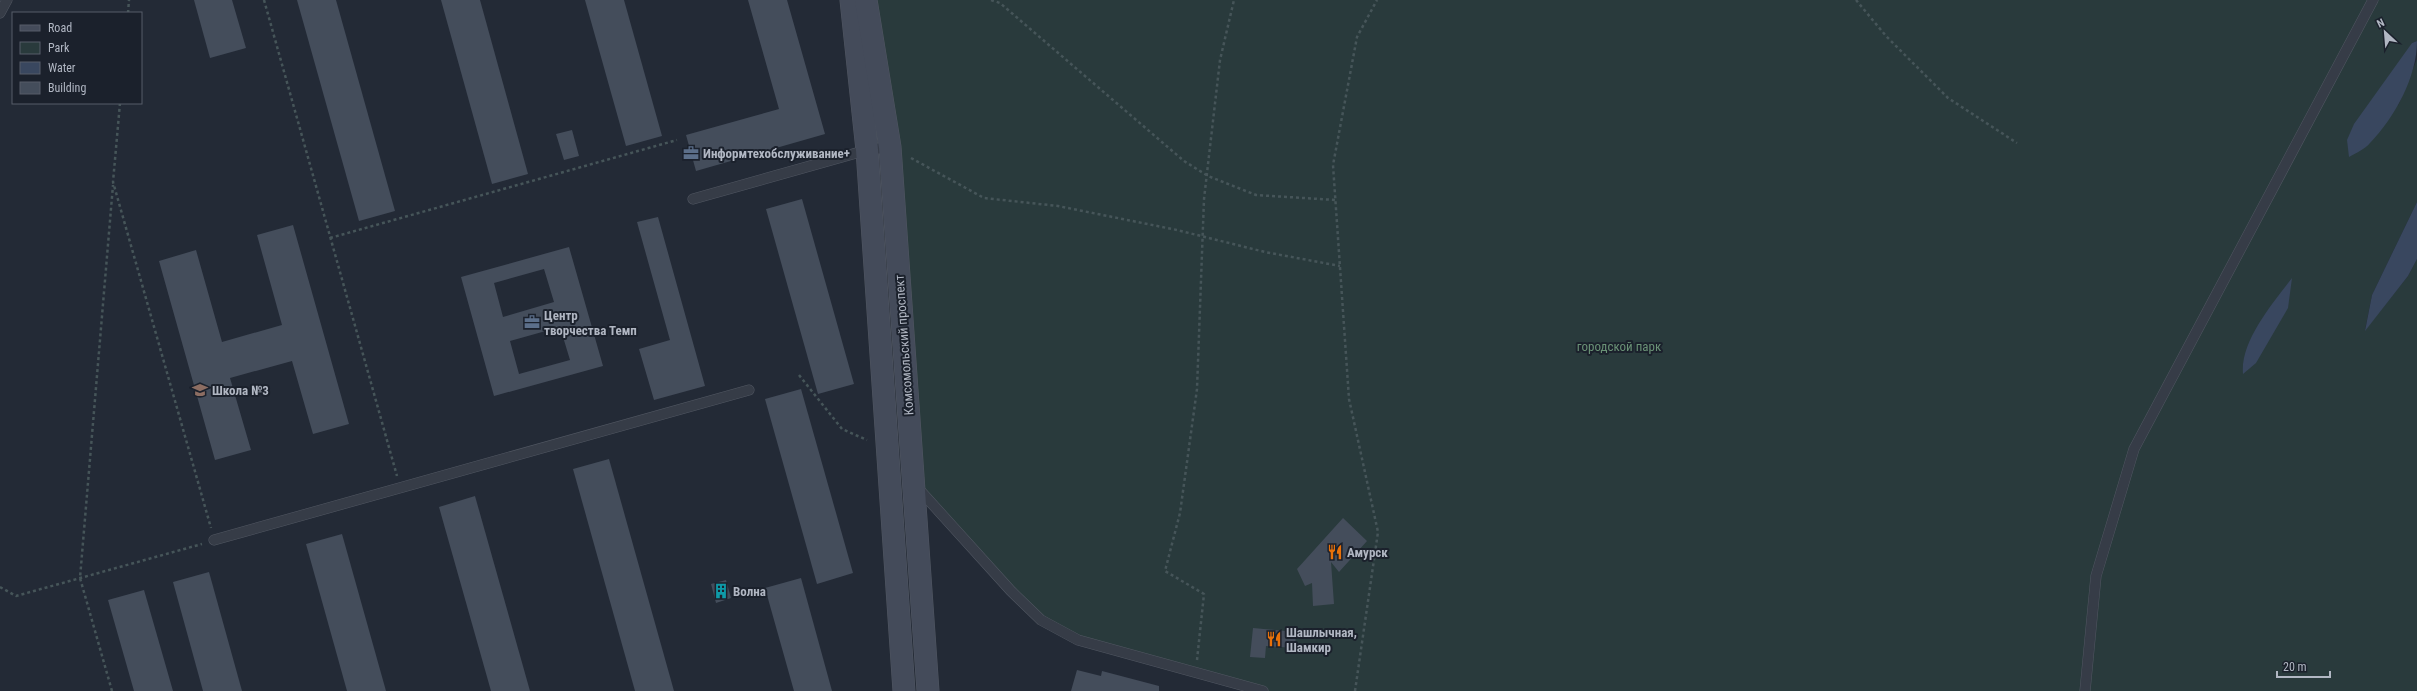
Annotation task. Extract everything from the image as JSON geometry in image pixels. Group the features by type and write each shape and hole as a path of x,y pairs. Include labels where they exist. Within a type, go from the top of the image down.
{"street":[{"name":"Комсомольский проспект","path":"851,0 867,150 904,691"},
{"name":"Комсомольский проспект","path":"866,0 890,147 928,691"}],"lane":[{"path":"0,13 7,0"},
{"path":"2085,691 2096,576 2134,449 2373,0"},
{"path":"693,199 867,150 890,147"},
{"path":"214,540 749,390"},
{"path":"914,483 1011,591 1041,620 1078,640 1263,691"}],"path":[{"path":"128,12 129,0"},
{"path":"264,0 400,488"},
{"path":"991,0 1000,3 1184,161 1208,176 1256,195 1335,200"},
{"path":"1196,672 1204,594 1165,571 1180,513 1197,389 1204,200 1208,176 1213,114 1220,60 1234,0"},
{"path":"1355,691 1378,532 1349,399 1333,165 1357,36 1377,0"},
{"path":"1856,0 1886,36 1948,98 2018,143"},
{"path":"112,691 80,578 120,104"},
{"path":"330,238 677,140"},
{"path":"890,147 984,198 1058,206 1265,252 1340,266"},
{"path":"0,587 16,596 214,540 113,182"},
{"path":"799,376 842,428 872,442"}],"green space":[{"name":"городской парк","path":"866,0 2417,0 2417,41 2412,43 2398,106 2417,59 2417,202 2372,295 2365,330 2408,276 2417,259 2417,691 1263,691 1078,640 1041,620 914,483"}],"water":[{"path":"2417,41 2416,55 2409,82 2396,109 2379,133 2368,145 2349,157 2347,140 2354,124 2412,43"},
{"path":"2417,202 2417,259 2408,276 2365,331 2372,295"},
{"path":"2292,278 2288,308 2256,363 2243,374 2243,361 2252,336 2267,311"}],"building":[{"path":"194,0 232,0 246,48 210,58"},
{"path":"297,0 336,0 395,211 359,221"},
{"path":"441,0 480,0 528,174 492,184"},
{"path":"585,0 624,0 662,136 626,146"},
{"path":"748,0 787,0 825,134 696,171 686,135 779,109"},
{"path":"572,130 579,156 564,160 556,134"},
{"path":"802,199 854,384 818,394 766,209"},
{"path":"658,217 705,386 654,400 639,349 670,340 637,222"},
{"path":"293,225 349,424 313,434 292,361 230,378 251,450 215,460 159,261 196,250 222,342 282,325 257,235"},
{"name":"Центр творчества Темп","path":"569,247 603,366 494,396 461,277","holes":["544,269 554,302 503,317 494,283","560,327 570,360 519,374 510,341"]},
{"path":"801,389 853,573 817,584 765,399"},
{"path":"609,459 674,691 635,691 573,469"},
{"path":"475,496 530,691 491,691 439,507"},
{"name":"Амурск","path":"1343,518 1367,541 1339,572 1331,562 1334,604 1313,606 1312,583 1305,586 1297,569"},
{"path":"342,534 386,691 347,691 306,544"},
{"path":"209,572 242,691 203,691 173,582"},
{"path":"801,578 832,691 794,691 765,588"},
{"name":"Волна","path":"726,580 731,598 716,603 711,584"},
{"path":"144,590 173,691 134,691 108,600"},
{"name":"Шашлычная, Шамкир","path":"1253,628 1296,632 1295,648 1266,646 1265,658 1250,657"},
{"path":"1077,670 1101,676 1102,671 1159,686 1159,691 1071,691"}],"place":[{"name":"Информтехобслуживание+","path":"691,153"},
{"name":"Центр творчества Темп","path":"532,322"},
{"name":"Школа №3","path":"200,390"},
{"name":"Амурск","path":"1335,552"},
{"name":"Волна","path":"721,591"},
{"name":"Шашлычная, Шамкир","path":"1274,639"}]}
